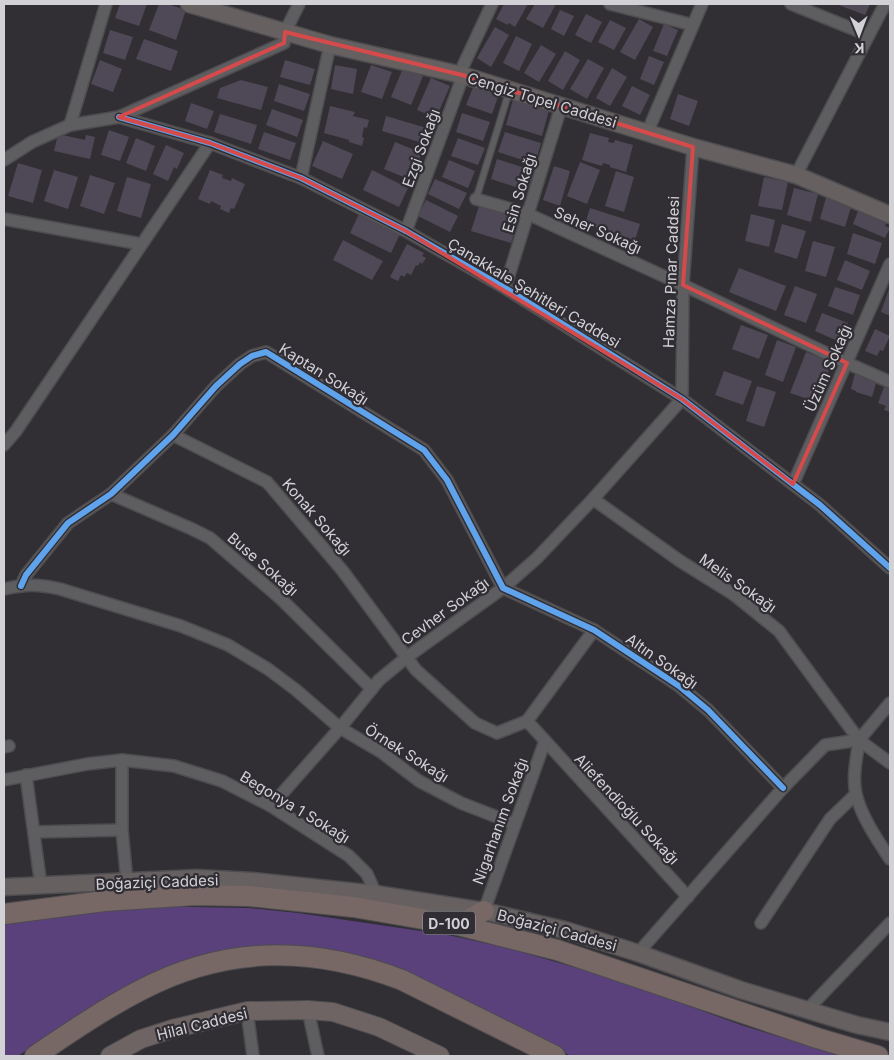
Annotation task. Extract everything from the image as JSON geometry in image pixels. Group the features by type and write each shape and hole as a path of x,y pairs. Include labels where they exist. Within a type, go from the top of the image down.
{"highway":[{"name":"D-100","path":"4,914 104,901 205,895 249,896 353,907 458,925 556,950 594,961 816,1038 878,1056"},
{"path":"458,925 484,911"},
{"path":"35,1056 128,997 166,979 216,963 264,955 289,954 323,958 376,970 402,980 555,1056"}],"main road":[{"name":"Cengiz Topel Caddesi","path":"189,4 330,45 462,75 692,147 796,175 890,215"},
{"name":"Boğaziçi Caddesi","path":"4,887 197,878 253,881 376,894 484,911 565,930 638,953 741,990 857,1025 890,1032"},
{"name":"Hilal Caddesi","path":"110,1056 141,1040 172,1029 247,1012 308,1010 333,1012 379,1027 440,1056"},
{"path":"379,1027 417,1056"}],"street":[{"path":"70,125 106,4"},
{"path":"4,160 32,142 70,125 120,117 284,43 285,32 298,4"},
{"name":"Ezgi Sokağı","path":"406,231 462,75 463,66 492,4"},
{"path":"610,4 693,25"},
{"path":"647,4 652,15"},
{"path":"647,133 702,4"},
{"path":"791,4 868,35"},
{"path":"796,175 885,4"},
{"path":"301,178 330,45"},
{"name":"Esin Sokağı","path":"505,288 561,107"},
{"name":"Çanakkale Şehitleri Caddesi","path":"120,117 210,143 301,178 406,231 505,288 682,399 820,505 890,568"},
{"path":"4,445 16,431 210,143"},
{"name":"Hamza Pınar Caddesi","path":"682,399 683,285 692,147"},
{"name":"Seher Sokağı","path":"476,199 528,214 890,382"},
{"path":"4,219 141,244"},
{"name":"Üzüm Sokağı","path":"793,484 890,264"},
{"name":"Kaptan Sokağı","path":"21,586 26,575 68,522 111,494 173,435 216,386 240,364 252,356 266,352 424,450 448,480 503,588"},
{"name":"Cevher Sokağı","path":"271,806 340,728 379,680 407,657 503,588 536,558 593,499 682,399"},
{"name":"Konak Sokağı","path":"173,435 267,482 342,570 407,657"},
{"name":"Buse Sokağı","path":"111,494 210,538 281,599 372,690"},
{"name":"Melis Sokağı","path":"593,499 680,561 733,594 779,631 859,740 890,763"},
{"name":"Örnek Sokağı","path":"4,589 41,585 181,626 228,645 268,669 296,690 340,728 381,752 419,781 462,803 515,824"},
{"name":"Altın Sokağı","path":"503,588 594,630 679,686 708,710 783,788"},
{"path":"407,657 416,670 475,723 497,733 527,721 594,630"},
{"path":"890,703 859,740 855,771 856,794 867,821 890,859"},
{"name":"Aliefendioğlu Sokağı","path":"527,721 688,897"},
{"path":"638,953 783,788 825,745 859,740"},
{"name":"Nigarhanım Sokağı","path":"484,911 545,741"},
{"path":"122,760 122,830 128,882"},
{"name":"Begonya 1 Sokağı","path":"4,780 87,764 122,760 174,766 222,781 271,806 349,856 367,874 376,894"},
{"path":"26,775 41,886"},
{"path":"761,922 830,819 856,794"},
{"path":"34,832 122,830"},
{"path":"807,1010 890,923"},
{"path":"308,1010 318,1056"},
{"path":"247,1012 253,1056"}],"lane":[{"path":"476,199 510,90"}],"highlighted area":[{"path":"285,32 462,75 693,147 683,285 847,363 793,484 682,399 406,231 301,178 210,143 119,117 284,43"}],"shaded area":[{"path":"132,906 248,908 298,913 448,935 507,948 615,979 741,1025 841,1056 571,1056 419,978 364,957 315,948 184,963 154,972 111,994 18,1056 4,1056 4,923"}],"building":[{"path":"120,4 147,4 139,26 115,18"},
{"path":"159,4 168,4 186,10 176,40 149,30"},
{"path":"504,4 528,4 515,27 496,19"},
{"path":"535,4 556,4 543,28 526,19"},
{"path":"836,4 870,4 865,15"},
{"path":"560,10 574,16 564,36 551,29"},
{"path":"586,14 602,22 591,43 575,35"},
{"path":"639,19 653,27 635,60 620,52"},
{"path":"610,20 626,28 614,50 598,42"},
{"path":"664,24 678,30 667,56 653,51"},
{"path":"495,27 509,35 491,67 477,58"},
{"path":"110,30 133,37 125,60 103,53"},
{"path":"516,36 532,44 519,71 503,63"},
{"path":"144,39 178,51 171,71 136,59"},
{"path":"541,45 556,54 539,82 524,73"},
{"path":"565,51 580,60 563,90 548,81"},
{"path":"649,56 664,62 654,85 640,79"},
{"path":"588,59 604,68 587,99 570,89"},
{"path":"100,60 122,69 113,92 91,84"},
{"path":"285,60 315,69 310,85 280,77"},
{"path":"335,65 357,69 353,94 331,89"},
{"path":"371,65 392,72 382,99 361,92"},
{"path":"403,68 423,76 411,105 391,97"},
{"path":"612,68 627,77 610,106 596,98"},
{"path":"431,78 450,86 436,118 417,110"},
{"path":"241,80 268,87 261,110 217,98 220,88"},
{"path":"279,84 310,94 304,111 274,101"},
{"path":"474,85 499,94 492,114 466,105"},
{"path":"632,86 650,95 640,115 622,106"},
{"path":"678,94 698,101 689,126 670,119"},
{"path":"513,100 549,110 542,136 506,125"},
{"path":"191,103 214,111 207,129 185,121"},
{"path":"330,106 355,112 353,116 369,120 367,128 364,127 362,146 324,133"},
{"path":"272,109 303,120 297,137 266,125"},
{"path":"462,113 490,122 483,141 456,132"},
{"path":"220,114 257,125 251,144 214,132"},
{"path":"386,116 430,129 426,144 382,131"},
{"path":"109,130 129,137 120,161 101,155"},
{"path":"264,132 296,143 290,160 258,149"},
{"path":"505,132 541,143 535,164 498,152"},
{"path":"590,133 609,138 608,142 614,143 615,140 633,145 626,172 603,163 602,166 582,160"},
{"path":"58,134 85,140 86,135 95,137 90,159 54,151"},
{"path":"136,138 155,146 146,171 126,163"},
{"path":"458,138 485,148 478,165 451,156"},
{"path":"323,141 353,154 342,179 312,166"},
{"path":"395,142 422,153 411,180 384,169"},
{"path":"166,145 184,153 177,169 174,167 168,181 153,174"},
{"path":"497,159 534,171 528,191 491,179"},
{"path":"449,160 475,171 468,188 442,177"},
{"path":"580,162 600,170 587,204 567,196"},
{"path":"18,163 42,170 33,203 8,196"},
{"path":"554,166 570,171 560,206 543,200"},
{"path":"54,170 78,177 68,209 44,201"},
{"path":"210,170 223,175 222,178 231,181 232,178 245,184 234,209 231,208 229,213 220,209 221,206 211,201 210,204 198,199"},
{"path":"372,170 408,188 399,207 363,190"},
{"path":"616,171 634,177 624,212 605,206"},
{"path":"90,175 115,183 104,214 80,206"},
{"path":"127,177 151,184 141,218 117,211"},
{"path":"764,177 788,182 782,210 758,206"},
{"path":"435,179 467,193 459,209 428,194"},
{"path":"794,188 818,194 811,222 787,215"},
{"path":"827,194 843,199 842,205 851,207 845,227 820,219"},
{"path":"426,200 458,216 450,232 418,216"},
{"path":"480,203 520,215 511,243 471,231"},
{"path":"860,206 889,218 885,226 890,228 885,238 853,224"},
{"path":"590,208 640,224 635,240 585,224"},
{"path":"359,214 400,234 391,253 350,233"},
{"path":"751,214 775,220 769,247 745,241"},
{"path":"782,224 806,231 797,259 774,252"},
{"path":"853,233 882,243 875,264 847,254"},
{"path":"343,240 383,261 372,280 333,260"},
{"path":"813,241 835,247 826,277 805,271"},
{"path":"407,244 424,253 422,256 426,258 422,264 420,262 418,266 416,265 411,275 407,273 404,277 401,275 398,281 390,277"},
{"path":"845,260 870,271 862,290 837,280"},
{"path":"739,268 786,286 776,311 729,292"},
{"path":"795,286 817,294 806,323 784,315"},
{"path":"890,286 890,316 881,312"},
{"path":"835,287 860,295 853,315 828,306"},
{"path":"822,313 848,323 840,342 815,331"},
{"path":"741,325 768,335 759,359 732,349"},
{"path":"875,329 890,336 883,351 880,350 877,356 865,351"},
{"path":"777,340 796,347 783,382 765,375"},
{"path":"806,352 832,362 817,402 790,393"},
{"path":"724,371 752,381 743,405 715,395"},
{"path":"855,373 877,380 872,397 851,389"},
{"path":"757,386 776,392 764,427 746,421"},
{"path":"884,387 890,389 890,412 884,410 886,406 878,403"}],"cycle path":[{"path":"119,117 210,143 301,178 406,231 505,288 682,399 820,505 890,568"},
{"path":"21,586 26,575 68,523 111,494 173,435 216,386 240,364 252,356 266,352 424,450 447,480 503,588 594,630 679,686 708,710 783,788"}]}
